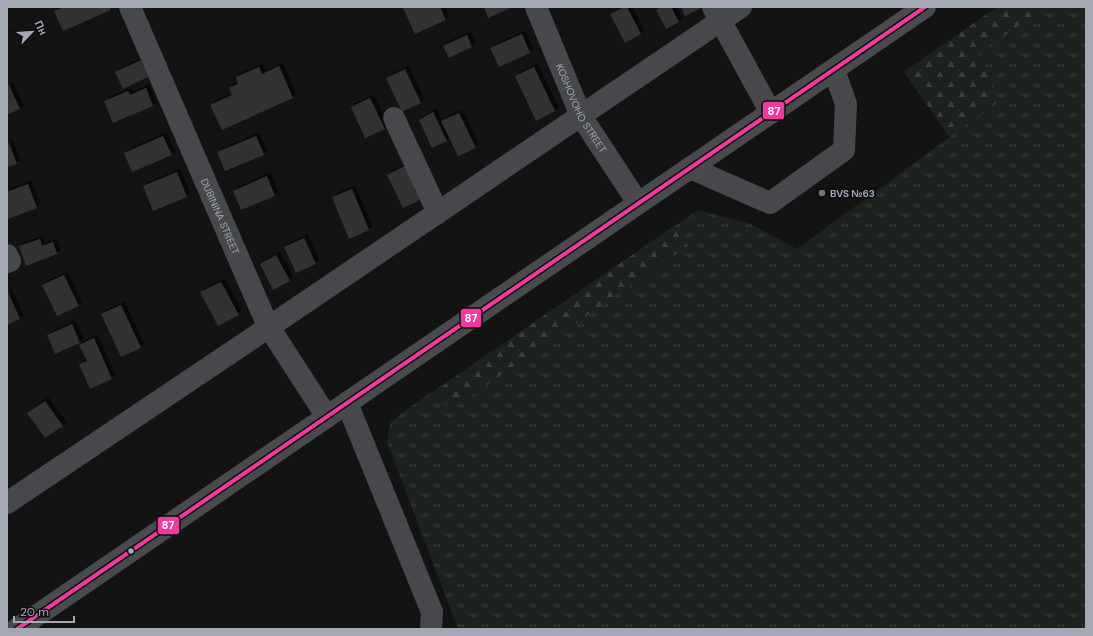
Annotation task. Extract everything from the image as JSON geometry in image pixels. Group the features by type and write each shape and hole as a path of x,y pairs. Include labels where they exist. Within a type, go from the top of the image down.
{"main road":[{"path":"17,629 925,7"}],"street":[{"name":"DUBININA STREET","path":"130,7 270,328 327,417"},
{"name":"KOSHOVOHO STREET","path":"536,7 581,116 638,203"},
{"path":"7,503 270,328 581,116 717,14 741,7"},
{"path":"717,14 771,113"},
{"path":"690,168 770,203 844,150 846,104 834,70"},
{"path":"394,118 438,213"},
{"path":"7,255 10,261 7,262"},
{"path":"347,403 432,612 431,629"}],"green space":[{"path":"997,7 1086,7 1086,629 458,629 387,442 390,423 403,412 698,210 751,224 797,249 950,137 904,72"},
{"path":"997,7 1045,7 978,54 1000,101 950,137 904,72"},
{"path":"674,226 688,246 450,410 437,390"}],"building":[{"path":"64,7 110,7 111,10 63,31 54,11"},
{"path":"440,7 446,20 415,34 403,8"},
{"path":"484,7 513,7 488,18"},
{"path":"627,7 641,34 625,43 610,14"},
{"path":"661,7 671,7 679,22 666,29 656,10"},
{"path":"681,7 703,7 685,16"},
{"path":"522,34 530,53 499,67 490,48"},
{"path":"467,35 472,47 449,58 443,46"},
{"path":"141,60 148,77 123,89 115,72"},
{"path":"279,66 293,98 222,130 210,105 232,95 229,88 238,84 236,77 259,67 262,74"},
{"path":"534,67 555,111 536,121 515,76"},
{"path":"405,69 421,103 402,112 386,78"},
{"path":"9,85 20,109 7,115 7,86"},
{"path":"146,88 153,106 113,123 104,101 128,91 130,95"},
{"path":"370,98 385,129 365,138 351,107"},
{"path":"433,112 447,141 432,148 419,120"},
{"path":"459,113 476,148 458,156 441,121"},
{"path":"163,136 172,155 132,172 124,153"},
{"path":"256,136 264,155 225,171 217,152"},
{"path":"7,143 9,143 17,164 7,167"},
{"path":"405,166 420,200 403,208 387,175"},
{"path":"177,172 187,197 153,211 143,186"},
{"path":"267,176 275,196 241,210 233,191"},
{"path":"28,184 37,208 8,219 7,192"},
{"path":"352,189 369,230 349,239 332,197"},
{"path":"304,238 316,264 296,273 284,247"},
{"path":"40,239 42,246 53,242 57,254 26,266 19,246"},
{"path":"276,255 290,281 273,290 260,264"},
{"path":"64,275 79,306 57,316 42,285"},
{"path":"221,282 239,315 218,326 200,292"},
{"path":"7,290 20,319 7,325"},
{"path":"121,305 141,348 121,357 101,314"},
{"path":"72,324 80,343 55,354 47,335"},
{"path":"94,338 112,379 90,389 79,364 87,361 79,345"},
{"path":"45,401 63,426 45,438 27,413"}],"transit line":[{"name":"87","path":"17,629 925,7"}],"place":[{"name":"BVS №63","path":"822,193"}]}
